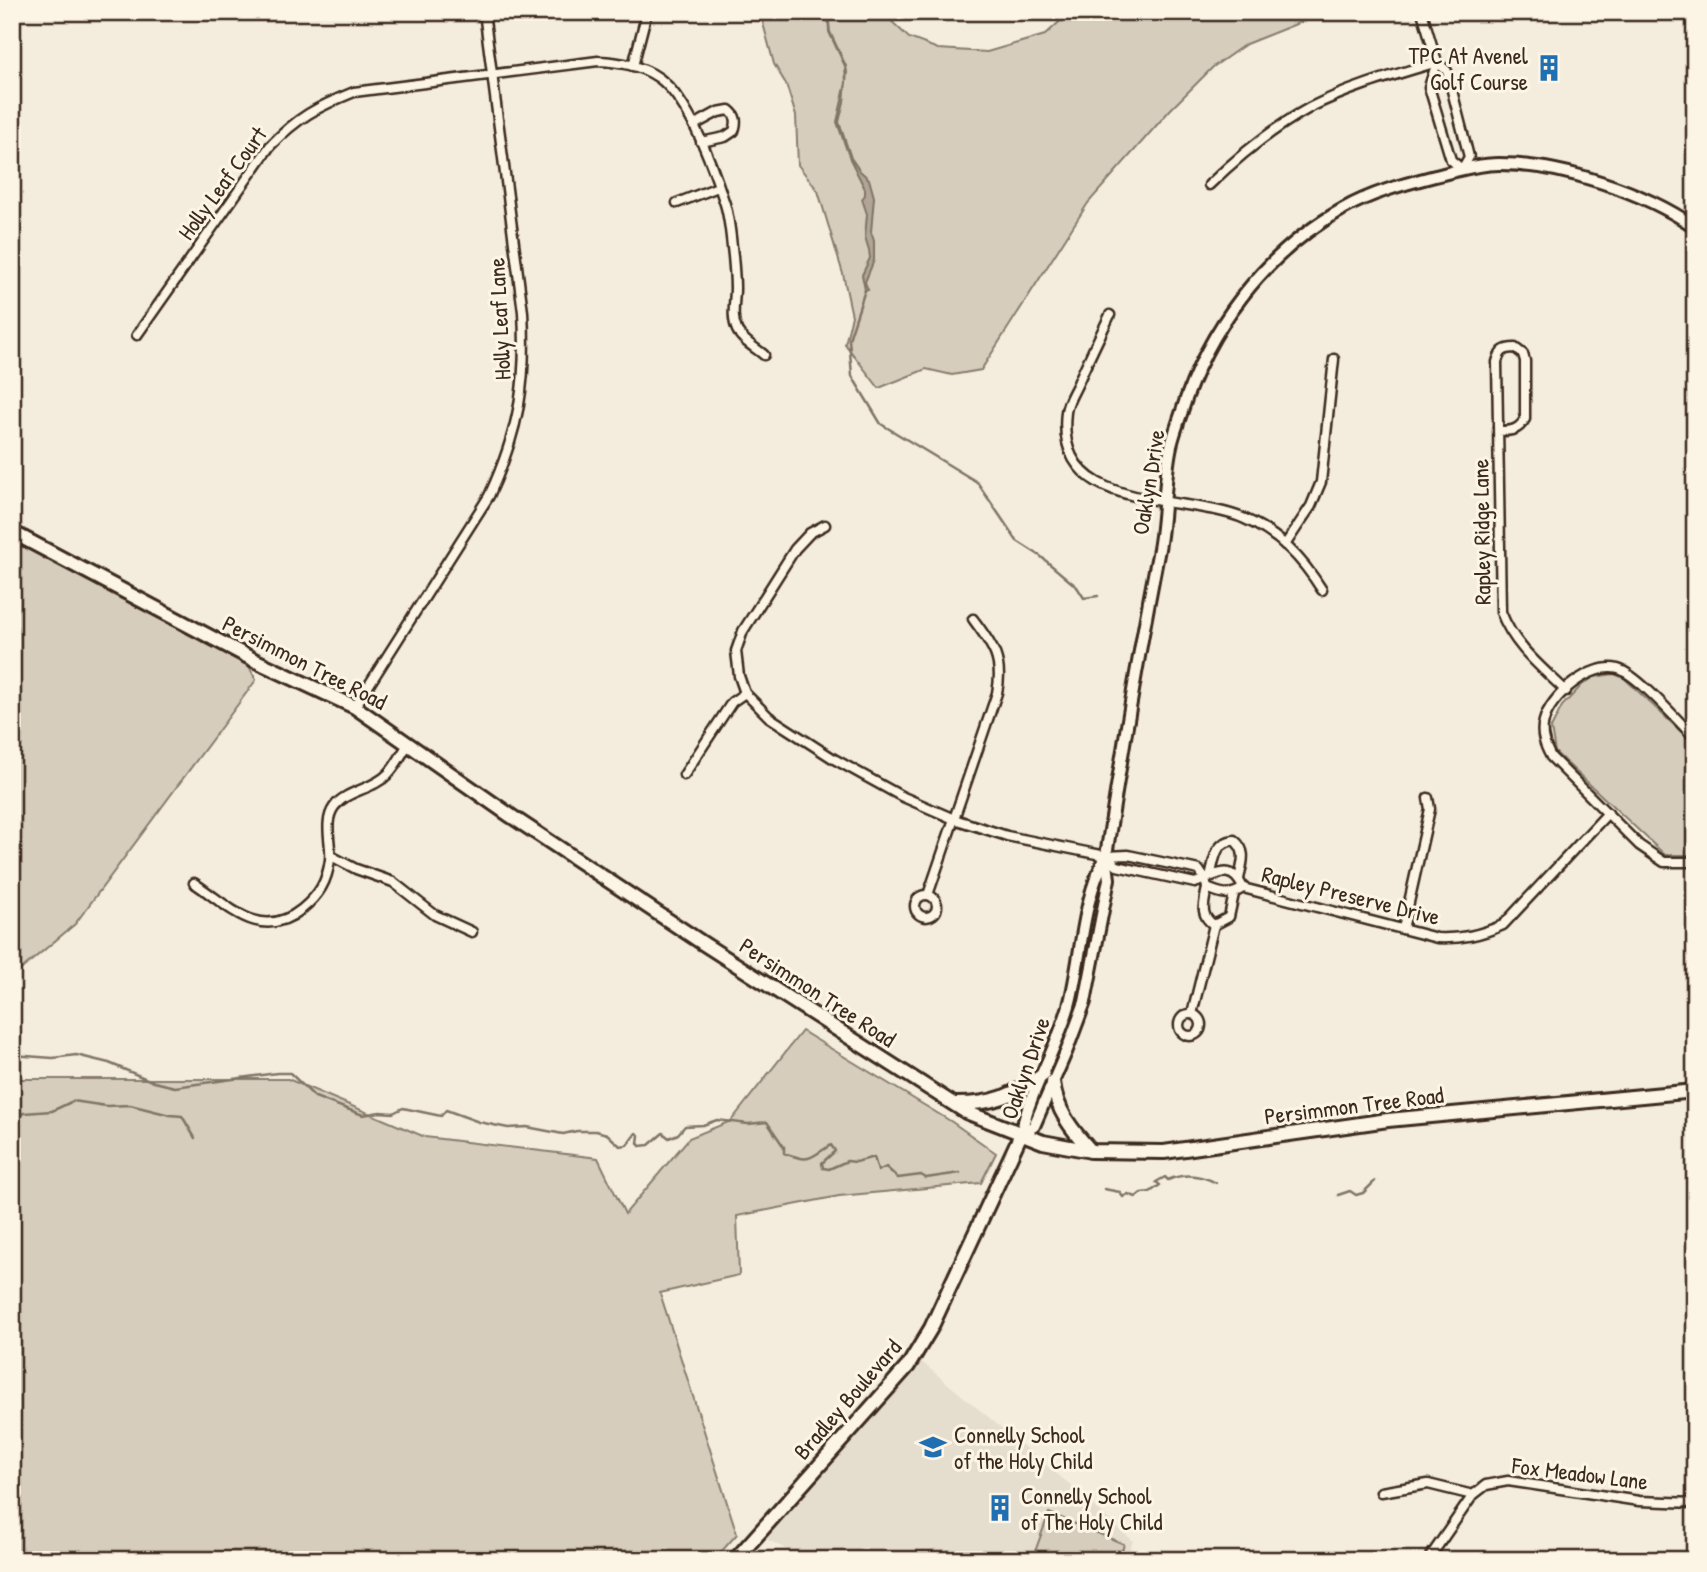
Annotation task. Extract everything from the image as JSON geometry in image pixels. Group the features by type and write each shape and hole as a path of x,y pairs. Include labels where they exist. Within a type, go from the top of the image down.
{"main road":[{"name":"Persimmon Tree Road","path":"12,532 256,661 355,707 511,816 704,944 966,1112 1043,1142 1091,1151 1164,1153 1388,1120 1695,1091"},
{"path":"955,1104 981,1104 1014,1094 1048,1078 1069,1127 1091,1151"},
{"name":"Bradley Boulevard","path":"734,1560 908,1366 931,1328 1021,1134"}],"street":[{"name":"Holly Leaf Lane","path":"355,707 489,496 506,459 522,397 526,356 523,312 484,12"},
{"path":"633,66 647,12"},
{"path":"1422,12 1437,62 1447,71 1468,157 1462,169 1451,160 1429,87 1437,62"},
{"name":"Holly Leaf Court","path":"137,335 270,146 290,125 317,107 354,92 598,61 646,70 666,84 678,97 694,125 725,205 731,236 735,285 733,316 737,330 764,355"},
{"path":"1209,185 1249,149 1311,108 1362,85 1437,62"},
{"path":"694,125 729,110 735,115 737,123 734,131 725,137 701,142"},
{"name":"Oaklyn Drive","path":"1021,1134 1034,1126 1048,1078 1085,1002 1109,879 1106,856 1165,502 1170,450 1191,380 1216,331 1251,284 1297,240 1343,209 1401,184 1462,169 1499,164 1578,176 1638,196 1695,228"},
{"path":"677,203 718,187"},
{"path":"1110,315 1066,409 1065,434 1071,456 1086,475 1108,489 1242,518 1272,532 1306,565 1322,590"},
{"name":"Rapley Ridge Lane","path":"1498,431 1520,428 1525,419 1525,361 1515,348 1506,348 1499,353 1497,362 1498,431 1501,612 1517,643 1566,691"},
{"path":"1285,545 1311,506 1321,482 1334,359"},
{"path":"825,525 810,533 795,549 743,631 736,651 736,660 745,693 769,716 834,759 901,796 954,819 1007,836 1106,856"},
{"path":"928,895 1000,678 996,651 974,618"},
{"path":"1695,738 1635,679 1619,669 1601,669 1584,675 1554,701 1544,721 1543,742 1551,757 1639,845 1664,862 1688,862 1695,859"},
{"path":"684,775 732,702 745,693"},
{"path":"194,883 245,918 261,923 276,922 296,914 318,897 327,874 331,856 328,831 331,810 343,797 365,789 387,775 409,743"},
{"path":"1403,929 1430,809 1429,798"},
{"name":"Rapley Preserve Drive","path":"1106,856 1117,866 1195,883 1225,871 1241,883 1437,938 1459,939 1484,934 1503,925 1608,814"},
{"path":"1214,925 1202,912 1218,847 1224,842 1234,840 1241,845 1244,854 1241,883"},
{"name":"Rapley Preserve Drive","path":"1106,856 1128,855 1199,870 1221,894 1234,894 1241,883"},
{"path":"331,856 356,869 393,882 435,915 472,932"},
{"path":"1192,1014 1214,925 1229,917 1234,894"},
{"name":"Fox Meadow Lane","path":"1473,1495 1486,1485 1508,1481 1639,1501 1695,1503"},
{"path":"1381,1492 1428,1484 1473,1495 1428,1560"}],"shaded area":[{"path":"760,12 882,12 909,38 938,49 987,52 1045,35 1070,12 1341,12 1306,20 1246,44 1213,67 1170,110 1088,203 981,370 952,375 926,369 879,388 845,344 852,316 843,274 818,191 798,165 796,116 786,84 774,64"},
{"path":"828,12 830,32 846,66 846,82 845,66 829,32"},
{"path":"846,84 839,122 851,158 869,179 874,197 871,232 874,260 865,282 868,290 865,290 862,275 870,258 865,237 867,214 862,199 865,189 850,159 837,122"},
{"path":"12,537 246,660 256,680 75,924 12,977"},
{"path":"1614,674 1624,678 1695,745 1693,855 1665,855 1555,752 1551,728 1562,706 1582,685 1594,677"},
{"path":"802,1031 952,1122 996,1153 981,1183 839,1196 737,1216 739,1275 660,1293 737,1534 714,1560 12,1560 12,1079 288,1079 425,1137 598,1158 625,1214 689,1138 731,1121"},
{"name":"Connelly School of the Holy Child","path":"918,1359 1068,1483 1133,1541 1126,1560 807,1560 760,1536"},
{"path":"1049,1513 1124,1544 1119,1560 1032,1560"}],"waterway":[{"path":"865,290 849,339 852,376 881,424 977,482 1017,541 1039,555 1077,587 1084,598 1098,596"},
{"path":"12,1055 53,1058 76,1055 109,1063 154,1082 175,1087 290,1073 315,1097 363,1115 393,1113 403,1108 441,1116 446,1110 479,1122 508,1128 527,1127 563,1134 596,1131 607,1134 620,1146 627,1145 636,1133 639,1135 640,1146 649,1145 663,1133 669,1138 678,1134 685,1126 703,1125 717,1120 748,1124 767,1122 784,1147 784,1153 805,1159 831,1145 835,1151 822,1163 823,1168 829,1169 847,1161 856,1162 874,1157 878,1171 886,1167 898,1178 921,1175 926,1178 960,1173"},
{"path":"12,1118 24,1113 52,1111 73,1101 106,1106 130,1105 182,1116 195,1138"},
{"path":"1104,1189 1120,1192 1123,1197 1128,1194 1136,1197 1150,1192 1160,1185 1156,1182 1165,1177 1168,1180 1192,1176 1216,1183"},
{"path":"1338,1195 1350,1191 1356,1195 1363,1193 1375,1181"}],"place":[{"name":"TPC At Avenel Golf Course","path":"1549,68"},
{"name":"Connelly School of the Holy Child","path":"933,1447"},
{"name":"Connelly School of The Holy Child","path":"1000,1508"}]}
